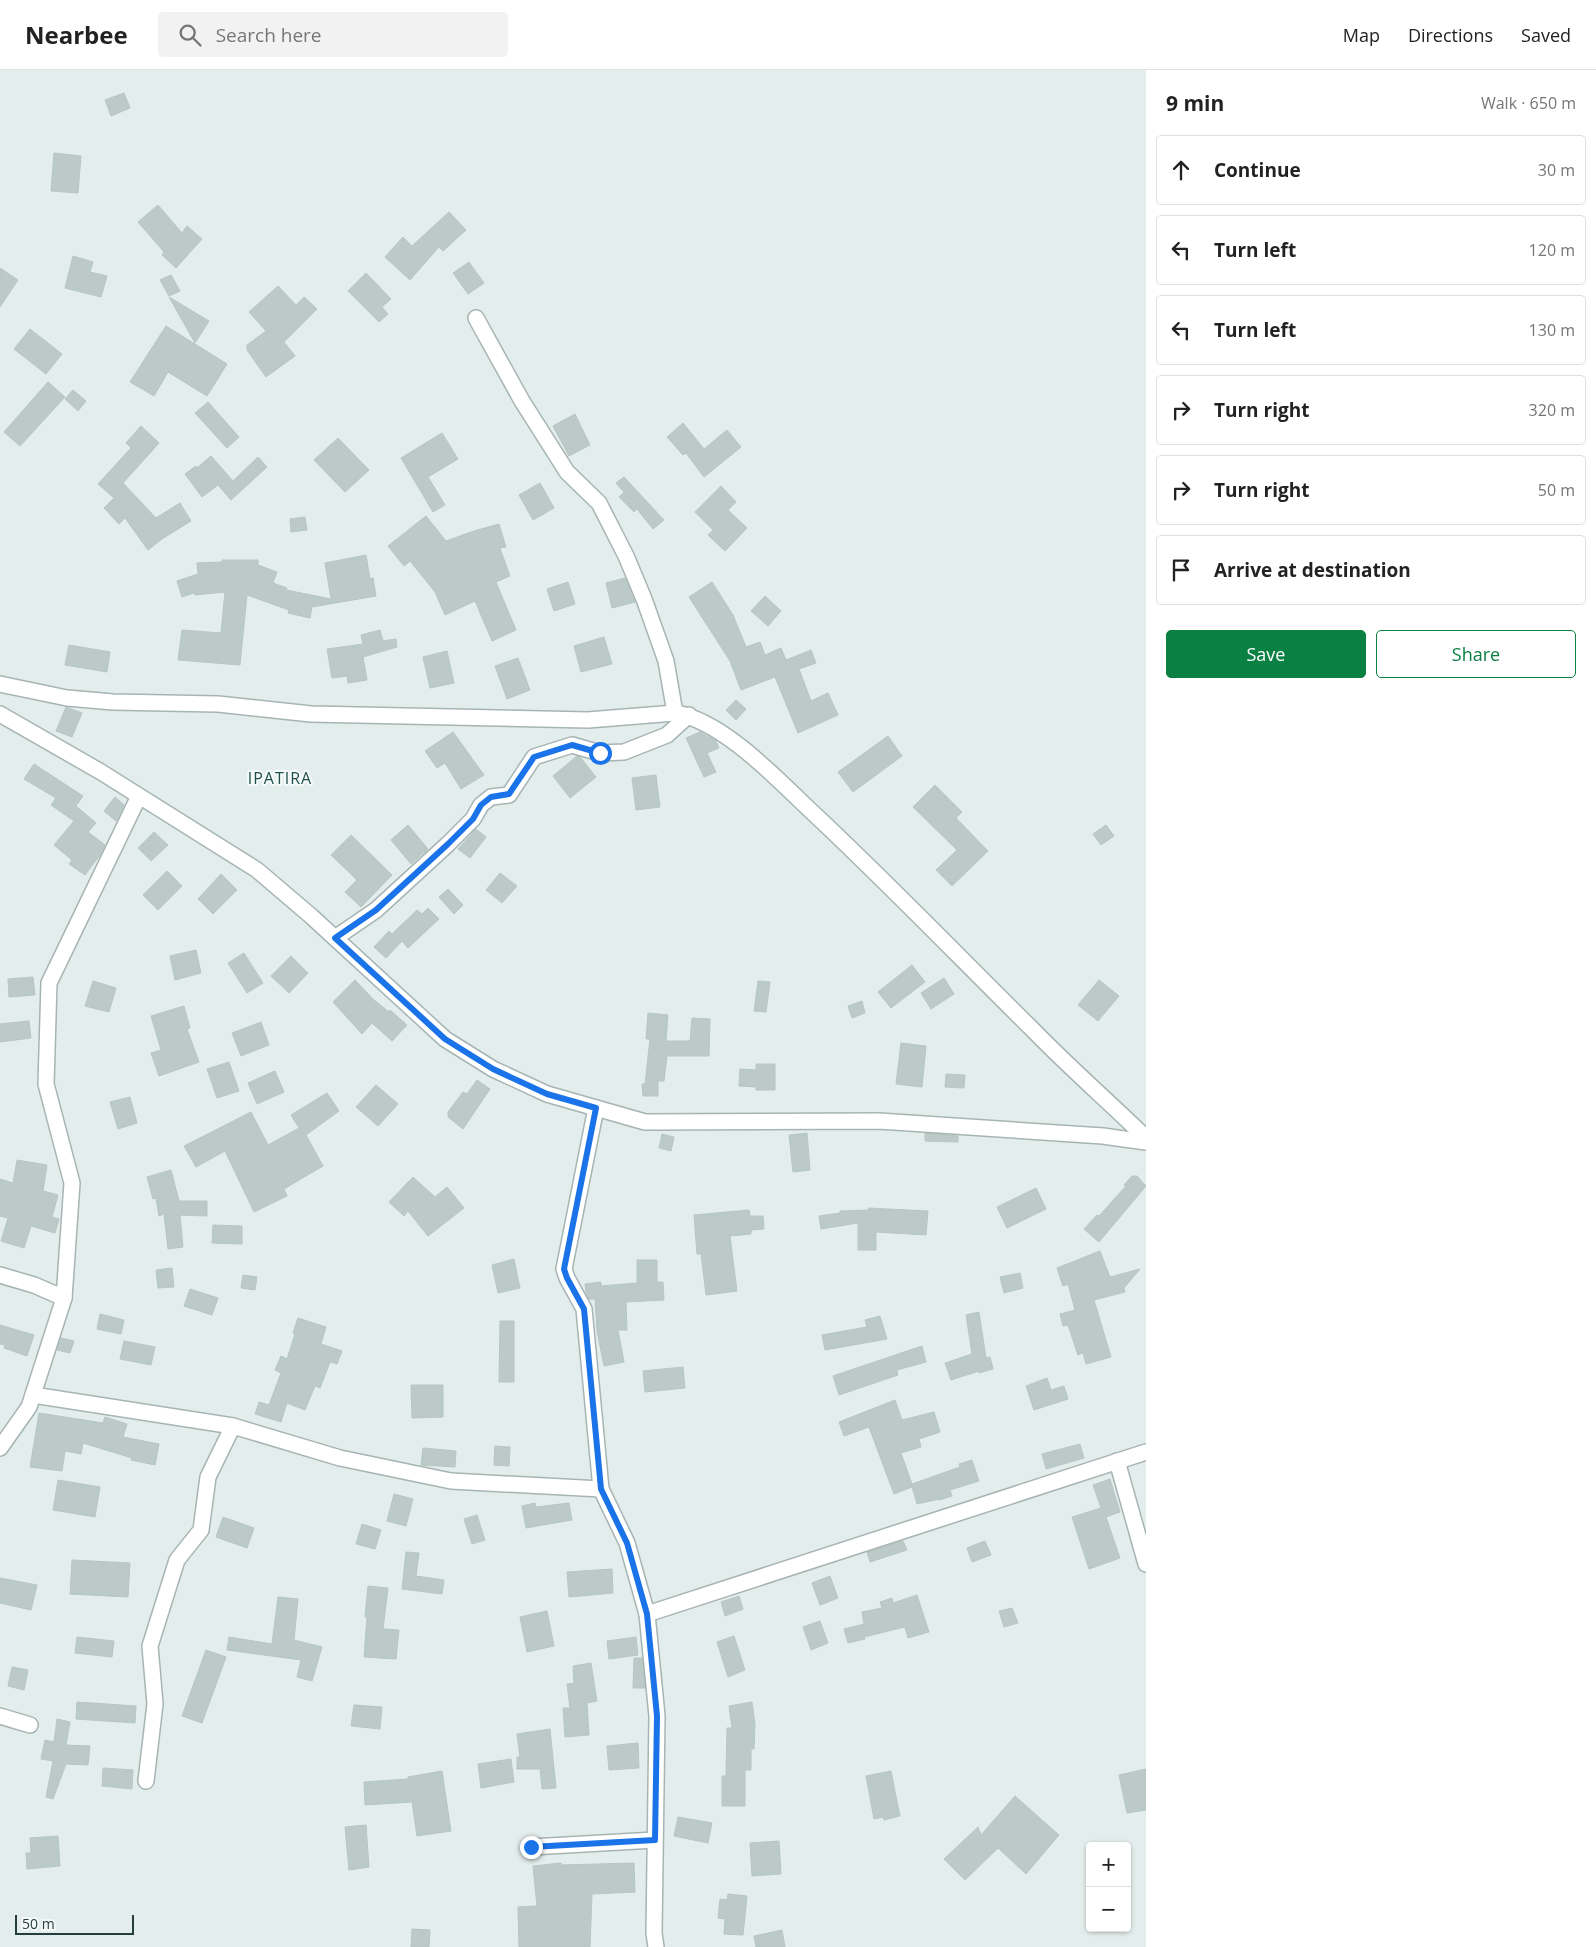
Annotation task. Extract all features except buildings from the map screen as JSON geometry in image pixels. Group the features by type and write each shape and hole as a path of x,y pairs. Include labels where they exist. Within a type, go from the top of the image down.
{"street":[{"path":"476,318 522,401 567,472 599,503 644,599 682,714"},
{"path":"0,684 67,698 113,702 218,704 311,714 588,720 682,714 730,740 770,772 864,861 1035,1033 1146,1138"},
{"path":"0,714 139,796 257,870 335,938 445,1039 493,1069 547,1094 645,1122 879,1121 1102,1136 1146,1142"},
{"path":"335,938 376,910 473,819 481,805 491,797 509,794 534,757 572,745 600,753 624,752 667,735 682,714"},
{"path":"0,1448 29,1407 64,1298 72,1183 46,1084 49,983 139,796"},
{"path":"596,1108 564,1269 584,1309 601,1489 627,1543 647,1614 657,1716 654,1933 656,1947"},
{"path":"0,1275 34,1285 64,1298"},
{"path":"33,1395 233,1426 340,1458 450,1481 601,1489"},
{"path":"146,1780 155,1704 150,1646 177,1560 200,1530 208,1477 233,1426"},
{"path":"647,1614 1146,1452"},
{"path":"1117,1461 1146,1564"},
{"path":"0,1716 30,1726"},
{"path":"531,1847 655,1840"}],"district":[{"name":"IPATIRA","path":"280,778"}],"route":[{"path":"531,1847 655,1840 657,1716 647,1614 627,1543 601,1489 584,1309 564,1269 596,1108 547,1094 493,1069 445,1039 335,938 376,910 473,819 481,805 491,797 509,794 534,757 572,745 600,753"}]}
